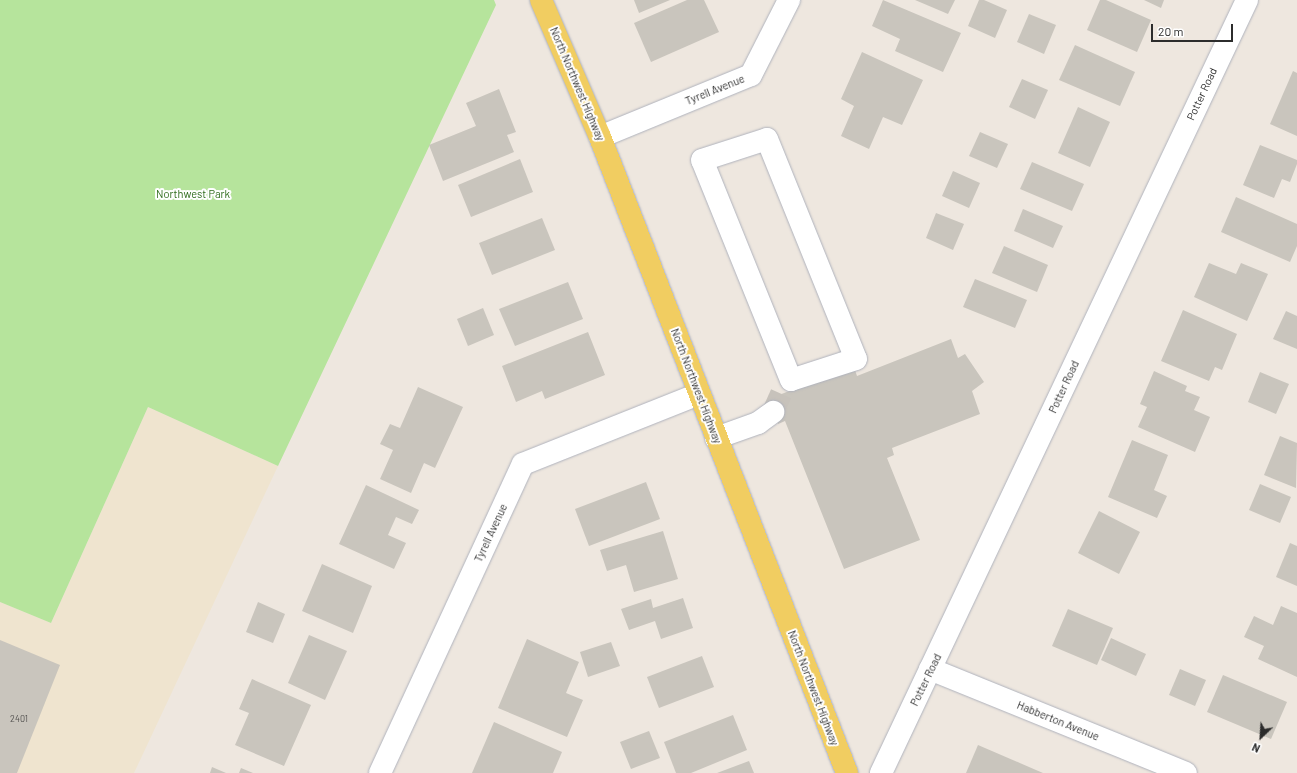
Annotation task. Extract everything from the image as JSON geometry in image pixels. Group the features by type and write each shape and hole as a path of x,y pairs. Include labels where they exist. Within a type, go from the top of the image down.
{"main road":[{"name":"North Northwest Highway","path":"541,0 600,137 847,773"}],"street":[{"name":"Tyrell Avenue","path":"600,137 751,75 789,0"},
{"name":"Potter Road","path":"881,773 1247,0"},
{"path":"716,438 758,423 782,396 856,359 767,139 702,160 782,396"},
{"name":"Tyrell Avenue","path":"380,773 523,464 699,394"},
{"name":"Habberton Avenue","path":"930,669 1186,773"}],"shaded area":[{"path":"148,407 278,466 134,773 0,773 0,602 51,623"}],"green space":[{"name":"Northwest Park","path":"0,0 494,0 496,5 278,466 148,407 51,623 0,602"}],"building":[{"path":"634,0 670,0 639,13"},
{"path":"687,0 704,0 719,32 651,62 634,23"},
{"path":"883,0 961,33 943,72 895,51 900,39 872,26"},
{"path":"915,0 955,0 948,14"},
{"path":"979,0 984,0 1007,10 995,38 968,26"},
{"path":"1100,0 1106,0 1151,20 1137,52 1087,30"},
{"path":"1144,0 1164,0 1161,8"},
{"path":"1029,14 1056,25 1044,54 1017,42"},
{"path":"1075,45 1135,72 1120,106 1059,80"},
{"path":"862,52 923,80 902,125 883,117 869,149 841,136 854,106 841,99"},
{"path":"1293,71 1297,73 1297,136 1270,124"},
{"path":"1022,79 1048,90 1035,119 1009,107"},
{"path":"499,89 516,132 507,135 514,152 443,181 429,145 476,126 466,103"},
{"path":"1078,107 1110,122 1090,167 1058,153"},
{"path":"980,132 1008,144 997,168 969,156"},
{"path":"1260,145 1297,160 1297,164 1290,182 1282,179 1274,198 1243,185"},
{"path":"520,159 533,192 471,217 458,185"},
{"path":"1032,162 1084,184 1072,211 1020,189"},
{"path":"953,171 980,183 969,208 942,196"},
{"path":"1236,197 1297,224 1297,246 1290,262 1221,232"},
{"path":"1023,209 1063,226 1053,248 1014,231"},
{"path":"936,213 964,224 953,250 926,238"},
{"path":"542,218 555,250 492,275 479,243"},
{"path":"1004,246 1048,265 1037,292 992,273"},
{"path":"1209,263 1236,274 1241,263 1268,274 1247,321 1194,297"},
{"path":"975,279 1027,300 1015,328 963,307"},
{"path":"568,282 583,319 515,346 499,309"},
{"path":"483,308 494,335 468,346 457,319"},
{"path":"1183,310 1237,334 1222,370 1215,367 1209,381 1161,361"},
{"path":"1286,311 1297,316 1297,349 1273,339"},
{"path":"588,332 605,375 545,399 542,391 516,402 502,366"},
{"path":"951,339 958,358 965,354 984,382 972,391 980,414 892,448 894,455 887,458 920,540 844,569 785,421 778,424 768,399 854,367 857,376"},
{"path":"1154,371 1187,386 1185,391 1200,397 1194,410 1210,417 1195,452 1138,427 1147,407 1140,404"},
{"path":"1260,372 1289,384 1276,414 1248,402"},
{"path":"418,387 463,407 435,468 424,463 411,493 380,479 393,450 380,444 390,424 400,428"},
{"path":"1280,436 1297,443 1296,488 1264,475"},
{"path":"1132,440 1168,455 1154,490 1167,496 1157,518 1108,497"},
{"path":"646,482 660,519 589,546 575,509"},
{"path":"1260,484 1291,497 1280,523 1249,510"},
{"path":"366,485 419,510 412,524 396,517 388,535 406,543 394,569 339,544"},
{"path":"1099,511 1140,532 1119,574 1078,553"},
{"path":"663,531 678,579 634,592 626,565 607,571 600,550"},
{"path":"1290,543 1297,546 1297,586 1276,577"},
{"path":"322,564 372,586 353,633 302,611"},
{"path":"683,598 693,628 661,639 655,621 629,630 621,609 651,599 653,608"},
{"path":"258,602 285,614 273,643 246,632"},
{"path":"1281,606 1297,613 1297,677 1258,659 1264,646 1244,637 1254,616 1273,625"},
{"path":"1068,609 1113,628 1097,665 1052,646"},
{"path":"309,635 347,651 325,700 288,683"},
{"path":"1111,638 1146,654 1136,676 1101,660"},
{"path":"527,639 579,662 566,693 583,700 567,737 498,708"},
{"path":"0,640 60,665 17,773 0,773"},
{"path":"611,642 620,666 588,677 580,652"},
{"path":"702,656 714,687 659,708 647,677"},
{"path":"1180,669 1206,680 1195,706 1169,695"},
{"path":"1223,675 1287,702 1271,739 1207,712"},
{"path":"252,679 311,705 284,766 235,745 249,713 239,709"},
{"path":"733,715 747,750 691,773 676,773 664,742"},
{"path":"494,722 562,752 553,773 472,773"},
{"path":"649,731 660,758 631,769 620,742"},
{"path":"978,745 1043,773 966,773"},
{"path":"749,761 754,773 717,773"},
{"path":"212,767 226,773 210,773"},
{"path":"241,768 253,773 239,773"}],"tunnel":[{"path":"773,412 781,394"}]}
